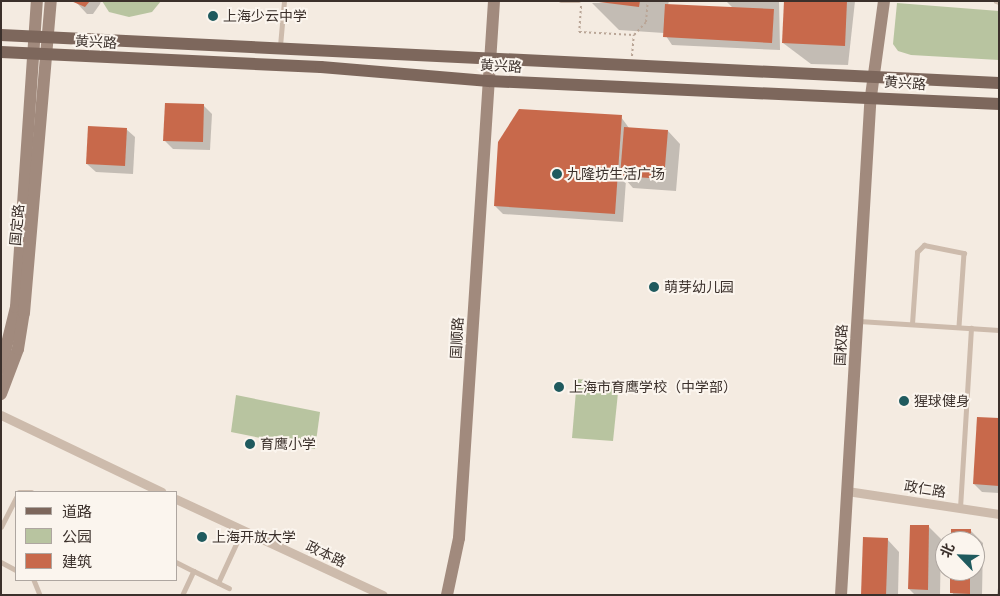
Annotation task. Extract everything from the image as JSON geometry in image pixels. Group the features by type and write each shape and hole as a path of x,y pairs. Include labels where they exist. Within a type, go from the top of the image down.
{"main road":[{"name":"黄兴路","path":"1,35 280,46 490,62 875,76 999,83"},
{"name":"黄兴路","path":"1,52 321,67 490,81 871,96 999,104"}],"street":[{"name":"国定路","path":"1,368 16,307 37,1"},
{"name":"国定路","path":"1,394 18,349 24,313 50,38 51,1"},
{"name":"国顺路","path":"447,595 459,538 494,1"},
{"name":"国权路","path":"841,595 871,96 884,1"},
{"path":"1,415 160,491"},
{"name":"政仁路","path":"847,491 999,514"},
{"name":"政本路","path":"178,500 383,595"}],"lane":[{"path":"280,46 284,1"},
{"path":"561,1 580,1"},
{"path":"912,324 917,252 924,245 964,253 960,328"},
{"path":"857,321 999,330"},
{"path":"960,508 970,328"},
{"path":"1,527 15,500"},
{"path":"218,582 242,531"},
{"path":"1,562 15,569"},
{"path":"178,563 229,588"},
{"path":"182,595 194,571"},
{"path":"40,582 40,595"}],"path":[{"path":"580,1 579,32 634,35"},
{"path":"631,67 634,35 646,22 648,1"},
{"path":"738,1 768,1"}],"green space":[{"path":"102,1 161,1 152,12 129,17 109,12"},
{"path":"897,3 999,11 999,60 911,55 898,51 893,44"},
{"path":"577,379 619,383 613,441 572,438"},
{"path":"236,395 320,412 315,449 231,432"}],"building":[{"path":"71,1 90,1 85,7"},
{"path":"591,1 640,1 639,7"},
{"path":"784,1 847,1 845,46 782,43"},
{"path":"665,4 774,9 772,43 663,37"},
{"path":"165,103 204,104 203,142 163,141"},
{"name":"九隆坊生活广场","path":"519,109 622,115 615,214 494,206 498,142"},
{"path":"88,126 127,128 125,166 86,164"},
{"path":"624,127 668,130 664,179 620,176"},
{"path":"977,417 999,418 999,486 973,484"},
{"path":"910,525 929,525 928,590 908,589"},
{"path":"951,529 971,529 971,531 951,531"},
{"path":"863,537 888,538 886,595 861,595"},
{"path":"950,581 970,581 970,594 950,593"}],"place":[{"name":"上海少云中学","path":"213,16"},
{"name":"九隆坊生活广场","path":"557,174"},
{"name":"萌芽幼儿园","path":"654,287"},
{"name":"上海市育鹰学校（中学部）","path":"559,387"},
{"name":"猩球健身","path":"904,401"},
{"name":"育鹰小学","path":"250,444"},
{"name":"上海开放大学","path":"202,537"}]}
